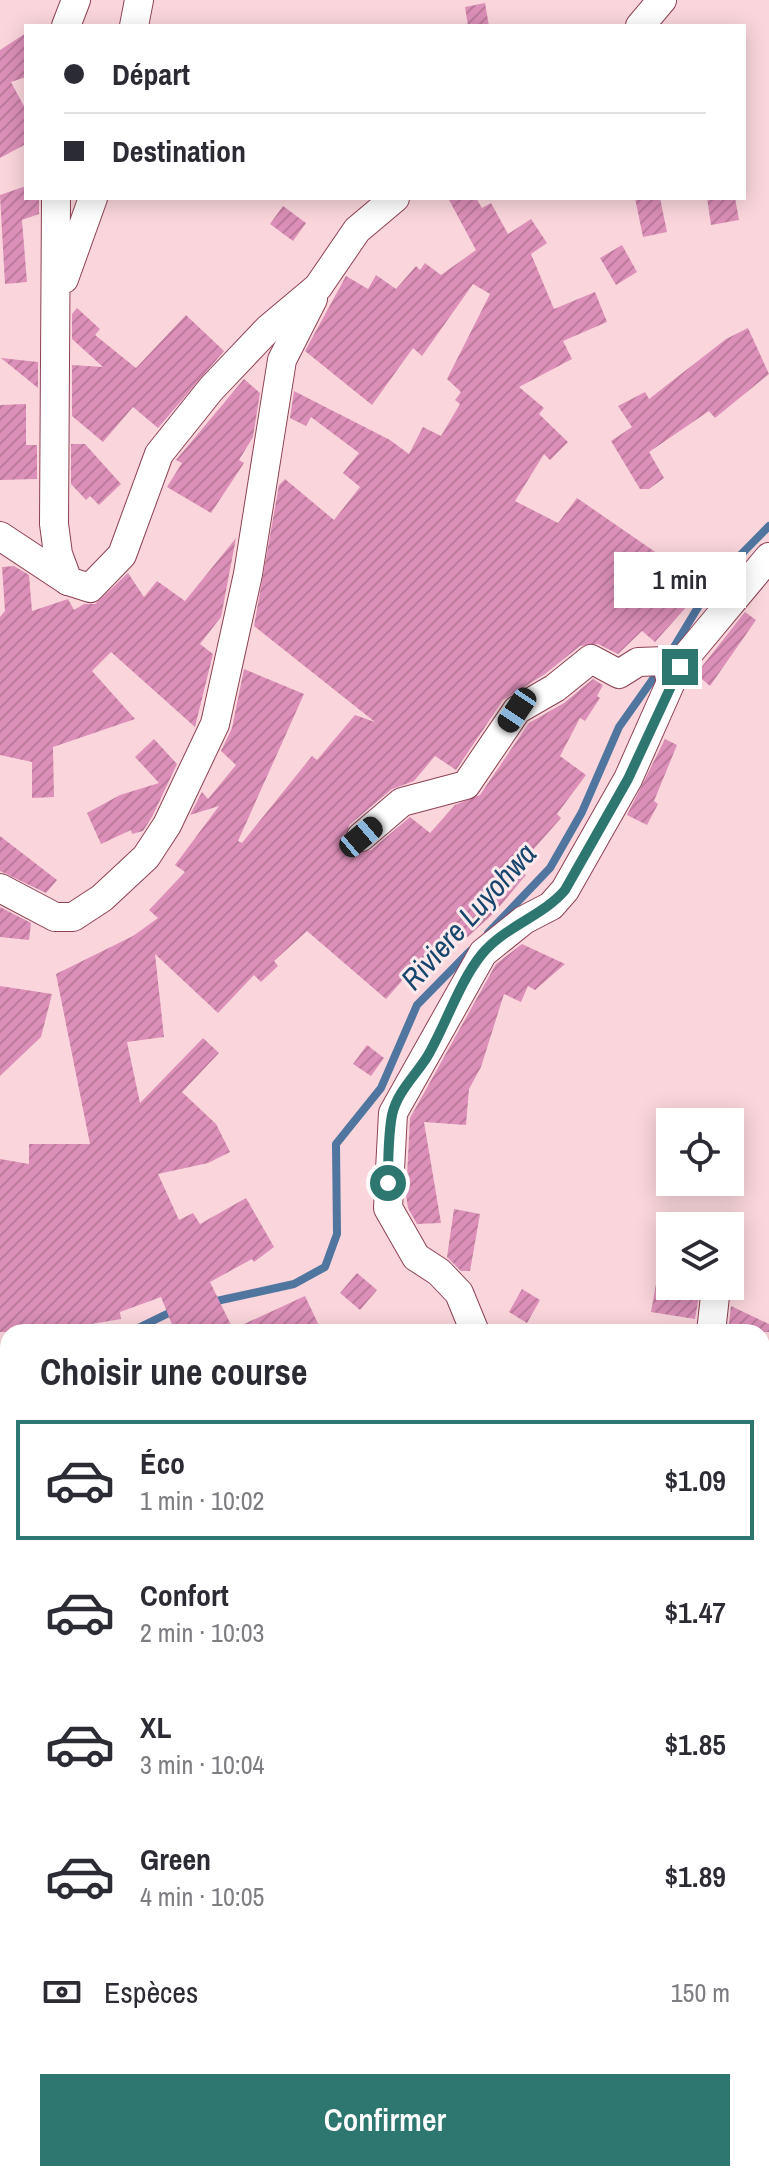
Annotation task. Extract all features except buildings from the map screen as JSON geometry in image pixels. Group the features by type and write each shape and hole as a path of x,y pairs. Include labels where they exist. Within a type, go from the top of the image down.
{"street":[{"path":"67,24 76,0"},
{"path":"134,24 139,0"},
{"path":"642,24 662,0"},
{"path":"56,200 54,524 58,554 68,581"},
{"path":"57,299 92,200"},
{"path":"0,888 55,917 73,917 102,898 146,857 167,825 215,724 248,574 282,360 318,287 357,230 393,200"},
{"path":"0,536 68,581 90,588 122,555 159,454 221,379 268,329 318,287"},
{"path":"472,1324 459,1293 439,1272 416,1257 388,1208 393,1113 483,953 524,920 551,906 565,890 628,779 671,682 689,653 769,557"},
{"path":"361,837 402,802 466,785 517,710 555,688 591,659 619,674 638,662 666,661 671,682"},
{"path":"712,1324 715,1300"}],"waterway":[{"name":"Riviere Luyohwa","path":"668,657 712,584 769,526"},
{"name":"Riviere Luyohwa","path":"488,933 550,868 582,812 619,727 660,669"},
{"name":"Riviere Luyohwa","path":"212,1302 294,1284 325,1267 337,1234 336,1144 381,1088 417,1005 470,951"},
{"name":"Riviere Luyohwa","path":"146,1324 175,1310"}],"route":[{"path":"388,1183 393,1113 409,1078 427,1056 440,1025 483,953 524,920 551,906 565,890 628,779 680,667"}]}
